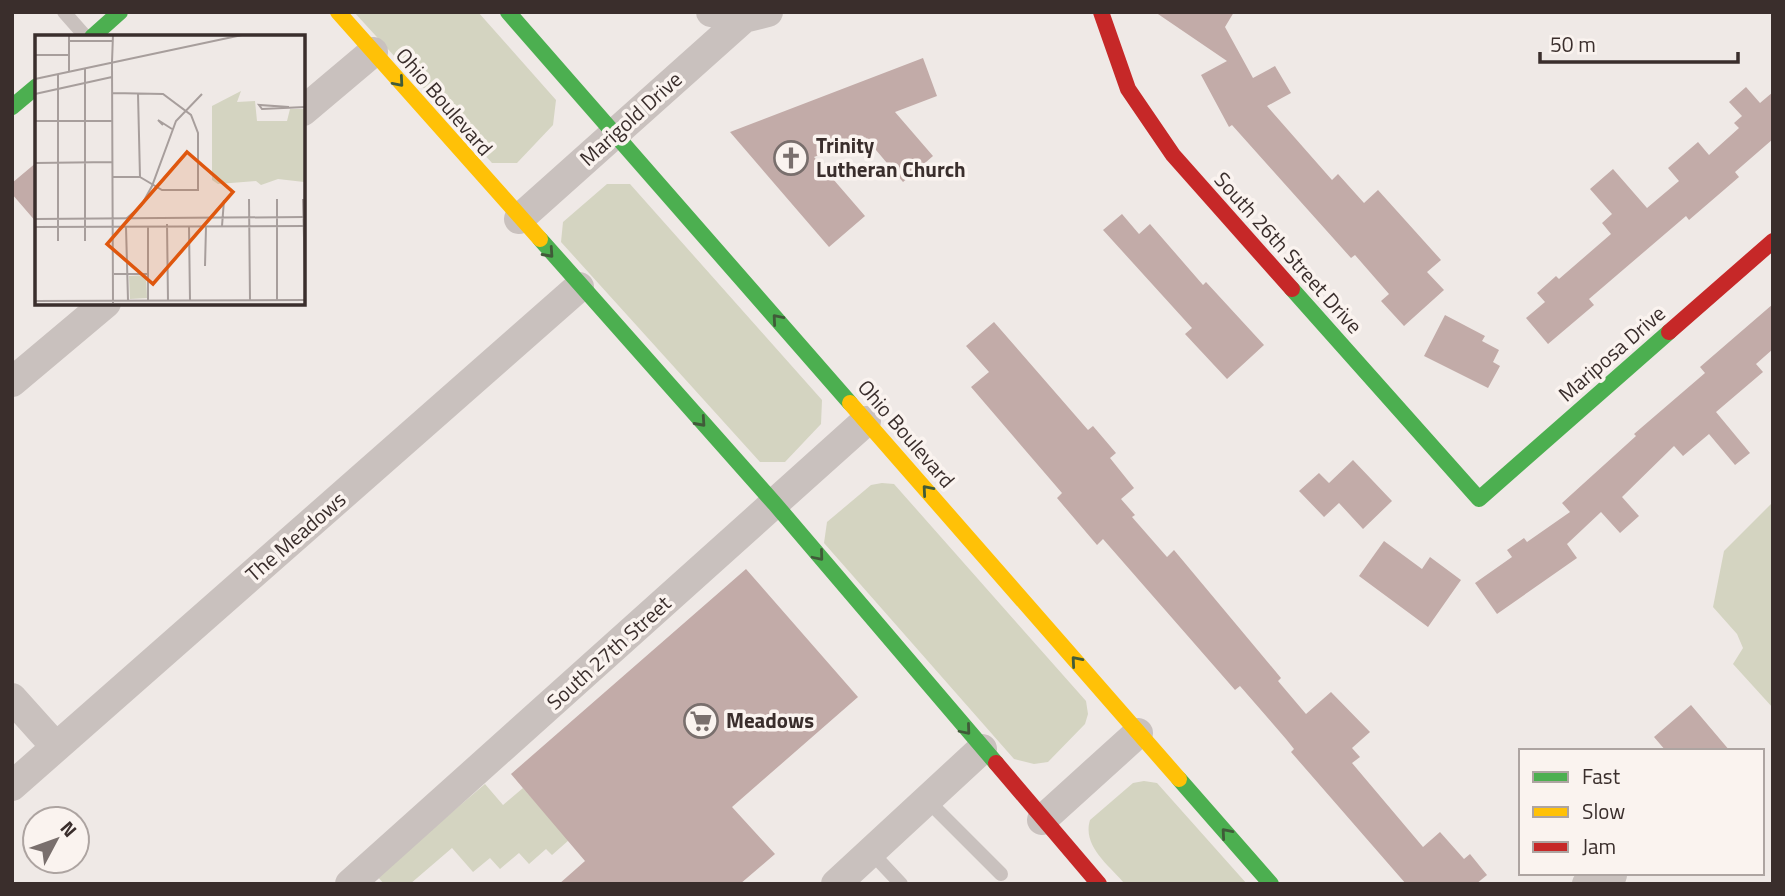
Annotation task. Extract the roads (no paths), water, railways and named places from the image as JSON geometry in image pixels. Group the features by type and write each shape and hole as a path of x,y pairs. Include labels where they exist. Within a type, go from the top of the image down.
{"street":[{"path":"94,35 120,12"},
{"name":"Ohio Boulevard","path":"338,12 579,287 775,504 1099,884"},
{"name":"Ohio Boulevard","path":"508,12 1271,884"},
{"name":"Marigold Drive","path":"711,12 756,15"},
{"name":"South 26th Street Drive","path":"1101,12 1128,89 1173,155 1479,499"},
{"name":"Marigold Drive","path":"519,219 614,134 756,15"},
{"path":"304,110 373,52"},
{"path":"12,107 35,88"},
{"name":"Mariposa Drive","path":"1479,499 1773,241"},
{"name":"The Meadows","path":"12,786 579,287"},
{"path":"12,383 105,304"},
{"name":"South 27th Street","path":"350,884 866,421"},
{"path":"12,698 56,747"},
{"path":"1042,820 1138,733"},
{"path":"836,884 982,749"}],"lane":[{"path":"64,12 84,35"},
{"path":"927,800 1001,874"},
{"path":"871,852 901,884"}],"place":[{"name":"Trinity Lutheran Church","path":"791,158"},
{"name":"Meadows","path":"701,721"}]}
